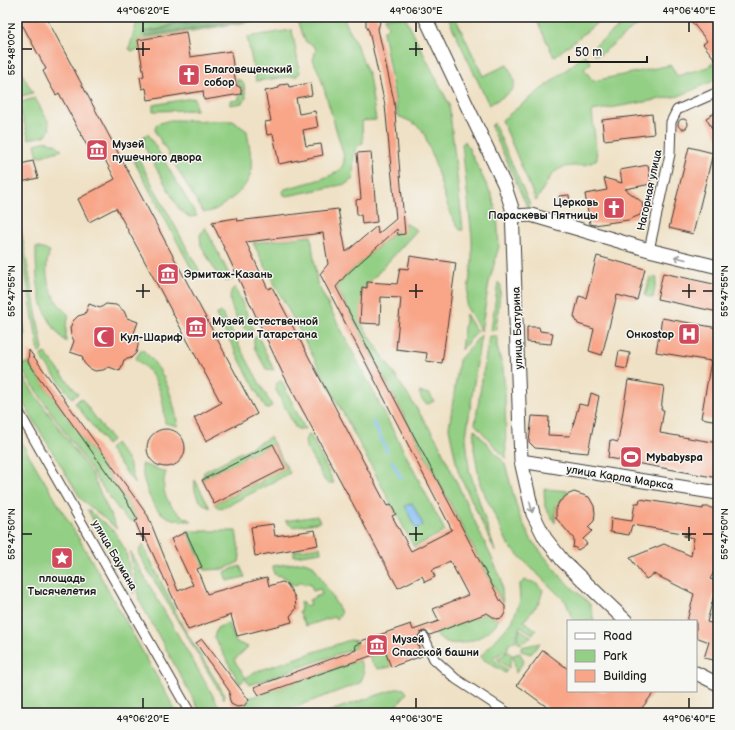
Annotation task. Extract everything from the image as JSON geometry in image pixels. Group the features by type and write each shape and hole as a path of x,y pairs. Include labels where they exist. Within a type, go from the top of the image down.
{"main road":[{"name":"улица Батурина","path":"426,17 504,184 514,216 521,465 532,514 545,538 562,561 625,620"},
{"path":"514,216 531,215 649,250 718,267"},
{"name":"улица Карла Маркса","path":"521,465 718,493"},
{"name":"улица Карла Маркса","path":"521,465 718,500"},
{"path":"697,674 718,684"}],"street":[{"name":"Нагорная улица","path":"649,250 670,154 671,122 677,110 718,92"},
{"name":"улица Баумана","path":"17,409 190,713"},
{"path":"424,637 434,659 456,679 508,713"}],"green space":[{"path":"152,17 218,17 216,19 197,19 187,24 173,24 161,29 151,30 146,36 241,22 255,17 278,17 138,40 140,50 132,51 129,49 137,22 139,20 151,21"},
{"path":"218,17 255,18 146,36 143,35 144,31 166,28 175,23 180,22 187,24 193,19 216,19"},
{"path":"295,17 343,17 355,41 369,76 376,120 362,121 363,143 356,149 353,179 346,184 287,196 284,195 283,191 285,189 331,175 341,168 344,161 320,75 313,60 316,49 313,45 306,42"},
{"path":"385,17 405,17 449,104 463,230 460,230 450,213 433,156 423,132 414,123 398,116 383,32 388,27"},
{"path":"455,17 483,76 507,65 512,74 514,86 512,90 489,105 449,20"},
{"path":"535,17 605,17 554,57"},
{"path":"632,17 643,17 643,20 601,54 596,55 591,49"},
{"path":"292,30 300,72 297,76 256,81 247,37"},
{"path":"585,55 591,63 584,69 593,81 671,65 677,76 708,67 718,59 718,79 679,96 592,111 597,159 587,164 561,168 556,171 536,201 502,120"},
{"path":"17,65 33,93 17,97"},
{"path":"236,80 240,80 244,84 246,98 242,103 230,105 230,101 239,100 239,97 243,92 241,86 237,85"},
{"path":"35,98 48,121 50,130 45,136 29,139 18,103"},
{"path":"192,98 195,99 196,110 153,111 153,105"},
{"path":"170,120 233,121 247,131 251,163 249,179 237,194 210,212 203,212 156,133 155,129 157,124"},
{"path":"494,123 530,205 528,209 491,126"},
{"path":"148,134 197,216 189,217 179,209 144,146 144,136"},
{"path":"47,141 57,145 62,150 38,157 35,144"},
{"path":"465,141 492,196 497,214 499,246 489,283 481,331 466,306 472,261 472,238 462,144"},
{"path":"138,158 200,272 195,275 134,161"},
{"path":"17,208 43,350 39,353 17,223"},
{"path":"405,223 417,230 370,282 367,282 367,288 362,288 361,323 437,440 501,578 503,604 336,286 345,276"},
{"path":"205,227 232,280 226,281 219,278 201,245 200,235"},
{"path":"311,236 317,283 445,531 414,547 253,243"},
{"path":"36,247 50,251 47,259 47,277 49,286 57,302 69,315 66,326 66,342 50,321 40,298"},
{"path":"650,277 657,278 653,298 645,296"},
{"path":"498,282 501,285 496,330 491,331"},
{"path":"17,284 25,335 17,327"},
{"path":"235,287 254,330 248,331 236,317 230,296 231,291"},
{"path":"221,312 272,406 266,409 216,315"},
{"path":"466,314 477,332 461,350"},
{"path":"481,335 466,437 469,469 495,551 458,471 449,428 459,360"},
{"path":"258,336 274,370 266,369 254,347 254,338"},
{"path":"489,336 497,336 497,347 503,368 505,392 506,459 475,424"},
{"path":"142,349 157,366 167,384 174,405 178,426 165,423 163,404 158,387 149,372 135,359"},
{"path":"45,353 78,394 72,398 42,359 41,355"},
{"path":"28,362 125,498 138,520 132,521 125,518 97,480 19,366"},
{"path":"17,371 21,372 24,379 91,473 117,529 81,499 17,393"},
{"path":"281,380 305,429 298,429 295,427 276,390 276,384"},
{"path":"419,392 430,394 434,401 428,404 424,402"},
{"path":"81,398 112,440 107,445 75,403"},
{"path":"474,429 505,464 519,515 532,541 562,578 590,604 594,620 573,620 566,602 509,546 480,484 474,449"},
{"path":"309,434 334,483 328,483 325,481 306,447 305,440"},
{"name":"площадь Тысячелетия","path":"17,435 88,554 177,713 27,713 17,701"},
{"path":"270,437 290,473 227,506 220,508 217,507 214,504 263,481 262,479 285,468 273,444 250,456 249,454 243,457 244,459 224,469 223,468 202,480 204,472"},
{"path":"115,443 129,462 135,484 109,449"},
{"path":"142,464 166,472 164,488 168,502 178,513 192,521 183,521 167,517 157,508 149,495 143,475"},
{"path":"195,480 210,508 202,503 197,497"},
{"path":"544,489 569,491 556,506 555,523 545,507"},
{"path":"87,509 114,531 126,551 134,594"},
{"path":"317,516 320,522 293,527 285,521"},
{"path":"187,531 236,531 240,556 239,562 224,569 205,570"},
{"path":"143,545 182,625 225,695 224,699 139,555 140,548"},
{"path":"320,547 321,552 294,556 294,551"},
{"path":"130,552 223,713 201,713 139,600"},
{"path":"304,562 313,565 340,610 341,614 337,619 334,617 306,626 299,612 301,609 300,602 303,602 305,606 311,604 309,600 322,594 320,589 313,591 310,583 304,585 301,582 293,586 286,578 274,574 273,566"},
{"path":"240,566 245,577 227,581 224,572"},
{"path":"525,580 536,583 543,590 539,603 524,621 536,630 533,634 520,626 515,641 508,645 508,650 492,658 507,670 505,673 480,657 512,622 520,601 519,585"},
{"path":"487,613 493,618 499,619 491,630 471,641 464,643 450,643 434,633"},
{"path":"228,623 236,642 248,647 234,660 246,678 252,673 350,640 356,641 357,644 355,645 356,648 249,685 245,678 240,684 214,637 217,628"},
{"path":"520,629 532,637 520,644 517,641"},
{"path":"540,643 531,654 521,651 521,647"},
{"path":"385,649 391,667 378,669 369,657"},
{"path":"508,652 512,655 509,668 497,659"},
{"path":"520,653 524,661 516,673 513,655"},
{"path":"360,660 364,674 360,683 279,713 249,713 242,707 246,704 249,698"},
{"path":"399,688 404,689 407,693 390,713 324,713"}],"water":[{"path":"412,503 423,525 416,529 405,506"}],"building":[{"path":"17,17 46,17 257,414 206,441 194,418 221,403 116,208 89,222 78,199 115,179 102,154 94,159 59,93 56,95 49,83 43,71 46,69 23,26 17,28"},
{"path":"366,17 376,17 380,22 378,29 394,101 405,234 398,235 397,229 345,276 336,287 501,602 505,606 505,613 502,618 496,619 487,613 430,635 425,631 421,632 416,640 422,656 391,667 385,651 259,695 254,687 356,650 355,645 362,643 361,641 411,624 413,630 439,621 433,609 468,595 450,561 432,570 435,577 425,582 422,576 398,588 282,372 212,222 236,218 237,221 338,209 346,252 377,226 378,234 396,219 385,105 369,31 366,26","holes":["323,233 328,264 320,274 452,530 411,551 392,516 396,514 391,505 387,506 272,287 268,289 246,242"]},
{"path":"688,17 718,17 718,63 703,44 707,41"},
{"name":"Благовещенский собор","path":"186,32 190,57 231,51 236,85 241,88 241,94 204,100 203,91 148,100 146,88 142,89 140,77 144,76 138,40"},
{"path":"310,83 312,95 296,98 299,114 315,111 318,127 303,130 306,146 321,144 323,155 279,164 273,134 267,135 265,122 271,121 265,91 279,88 279,85 288,84 289,87"},
{"path":"718,111 718,139 706,118"},
{"path":"652,114 654,134 604,140 602,120"},
{"path":"681,119 685,119 687,120 687,128 681,129 678,126 678,122"},
{"path":"689,147 713,153 693,234 669,228"},
{"path":"371,152 377,222 362,224 361,215 357,215 356,200 361,199 357,153"},
{"path":"33,161 38,178 17,183 17,165"},
{"name":"Церковь Параскевы Пятницы","path":"648,165 651,184 625,189 642,202 643,209 640,215 628,220 594,225 590,224 585,194 607,190 604,178 622,183 620,170"},
{"path":"569,195 570,204 560,206 559,196"},
{"path":"410,256 456,263 442,363 426,361 427,353 396,349 401,298 381,297 380,324 360,323 362,287 367,288 367,282 397,284 400,268 408,269"},
{"path":"597,256 645,269 637,300 617,295 602,355 589,351 594,329 578,324 574,316 579,296 586,298"},
{"path":"663,273 718,285 718,312 657,299"},
{"name":"Кул-Шариф","path":"89,304 100,308 106,304 116,305 124,311 127,318 138,322 134,333 138,339 136,353 131,358 124,360 120,371 109,367 103,370 95,371 84,363 82,356 70,352 74,341 70,328 73,321 78,316 85,314"},
{"path":"662,318 718,328 718,421 701,418 711,361 656,352"},
{"path":"527,327 539,327 540,331 553,333 551,344 527,342"},
{"path":"29,350 148,516 178,591 193,585 171,539 186,532 202,567 197,569 207,594 267,577 269,586 282,582 287,584 295,597 296,609 290,616 292,622 237,636 231,615 188,630 145,537 142,538 135,521 138,520 125,498 28,362"},
{"path":"619,351 630,353 627,369 616,367"},
{"path":"628,380 664,386 661,410 664,410 660,433 718,443 718,478 608,458 610,440 618,442"},
{"path":"591,393 599,396 588,453 535,448 529,442 532,416 549,417 548,435 570,436 579,404 588,406"},
{"path":"166,429 176,432 182,438 185,448 182,458 176,464 166,467 156,464 150,458 147,448 150,438 156,432"},
{"path":"273,444 285,468 214,504 202,480"},
{"path":"574,492 589,497 594,506 595,513 594,521 588,527 592,531 583,539 587,544 578,550 574,547 573,548 574,539 556,518 556,509 559,502 567,495"},
{"path":"640,499 703,509 703,507 709,507 718,511 718,565 710,579 718,582 718,596 714,595 707,622 718,625 718,645 714,660 704,658 709,642 697,637 697,620 687,620 694,594 654,574 646,579 630,558 664,544 691,556 694,538 683,536 689,534 632,525 629,535 610,532 611,518 632,521 635,503 639,503"},
{"path":"273,524 275,536 315,530 318,545 255,556 251,527"},
{"path":"202,639 249,700 244,706 237,707 231,704 229,697 230,692 196,643"},
{"path":"543,650 567,668 567,692 654,692 638,713 555,713 517,685"}],"waterway":[{"path":"373,422 387,451"},
{"path":"392,461 401,478"}],"place":[{"name":"Благовещенский собор","path":"189,75"},
{"name":"Музей пушечного двора","path":"97,150"},
{"name":"Церковь Параскевы Пятницы","path":"614,208"},
{"name":"Эрмитаж-Казань","path":"168,274"},
{"name":"Музей естественной истории Татарстана","path":"196,327"},
{"name":"Онкоstop","path":"689,334"},
{"name":"Кул-Шариф","path":"104,337"},
{"name":"Mybabyspa","path":"631,457"},
{"name":"площадь Тысячелетия","path":"62,558"},
{"name":"Музей Спасской башни","path":"377,645"}]}
